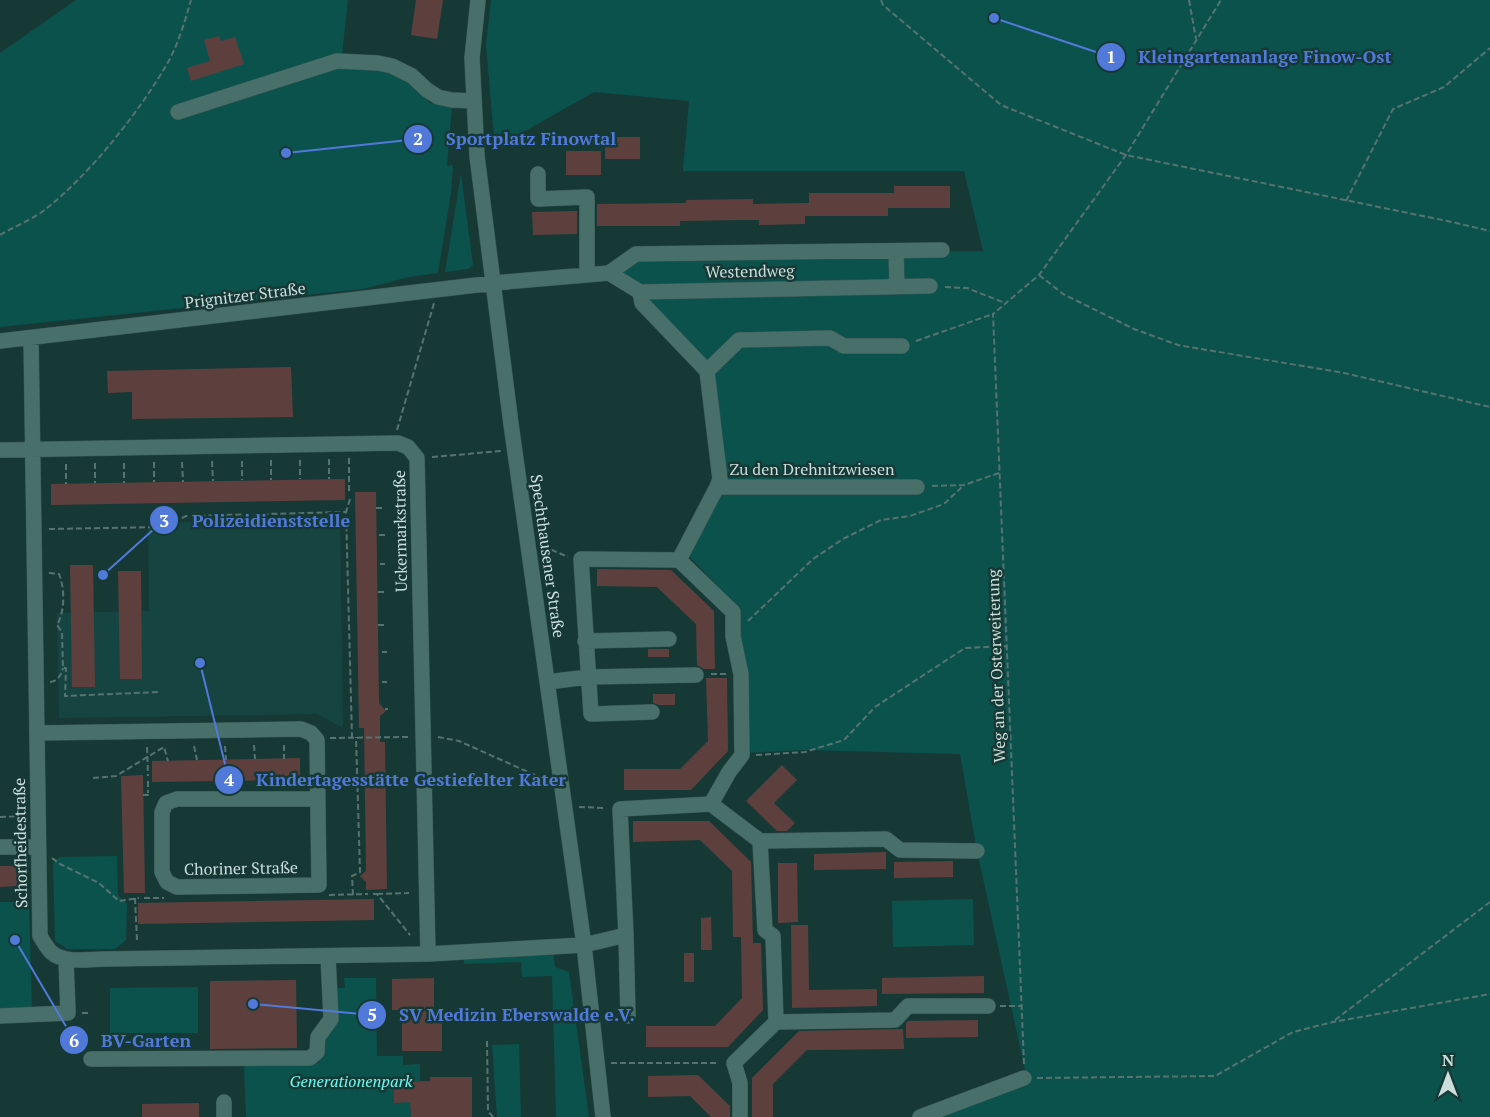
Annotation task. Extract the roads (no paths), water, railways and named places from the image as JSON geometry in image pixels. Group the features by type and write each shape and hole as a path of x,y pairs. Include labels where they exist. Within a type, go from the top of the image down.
{"street":[{"name":"Spechthausener Straße","path":"478,0 472,58 477,156 514,449 584,945 603,1117"},
{"path":"178,112 337,61 392,66 412,76 438,97 473,101"},
{"path":"538,174 538,199 587,197 587,275"},
{"name":"Westendweg","path":"494,283 609,273 636,254 942,250"},
{"path":"896,251 897,287"},
{"path":"609,273 640,292 642,303 707,371 720,479 717,487"},
{"name":"Prignitzer Straße","path":"0,341 494,283"},
{"name":"Westendweg","path":"640,292 930,286"},
{"name":"Schorfheidestraße","path":"32,338 40,936 50,951 66,959"},
{"path":"707,371 739,340 830,338 844,346 902,346"},
{"name":"Uckermarkstraße","path":"0,450 398,443 408,447 417,458 428,954"},
{"name":"Zu den Drehnitzwiesen","path":"679,560 717,487 917,487"},
{"path":"652,712 591,714 581,559 679,560 733,612 733,636 741,674 742,755 729,772 711,804"},
{"path":"585,641 669,639"},
{"path":"548,682 587,677 696,675"},
{"name":"Choriner Straße","path":"37,733 301,729 311,733 317,740 319,885 177,887 167,882 162,872 162,812 166,803 177,800 317,799"},
{"path":"628,1016 620,809 711,804 760,841 886,839 900,850 977,851"},
{"path":"760,841 765,930 773,936 776,1022"},
{"path":"0,847 38,847"},
{"path":"0,1016 68,1013 66,959 428,954 584,945 626,935"},
{"path":"91,1059 310,1058 317,1052 318,1037 331,1020 328,956"},
{"path":"740,1117 740,1083 734,1063 776,1022 895,1020 908,1006 988,1006"},
{"path":"920,1117 1024,1078"}],"place":[{"name":"Kleingartenanlage Finow-Ost","path":"994,18"},
{"name":"Sportplatz Finowtal","path":"286,153"},
{"name":"Polizeidienststelle","path":"103,575"},
{"name":"Kindertagesstätte Gestiefelter Kater","path":"200,663"},
{"name":"BV-Garten","path":"15,940"},
{"name":"SV Medizin Eberswalde e.V.","path":"253,1004"}],"park label":[{"name":"Generationenpark","path":"351,1081"}]}
